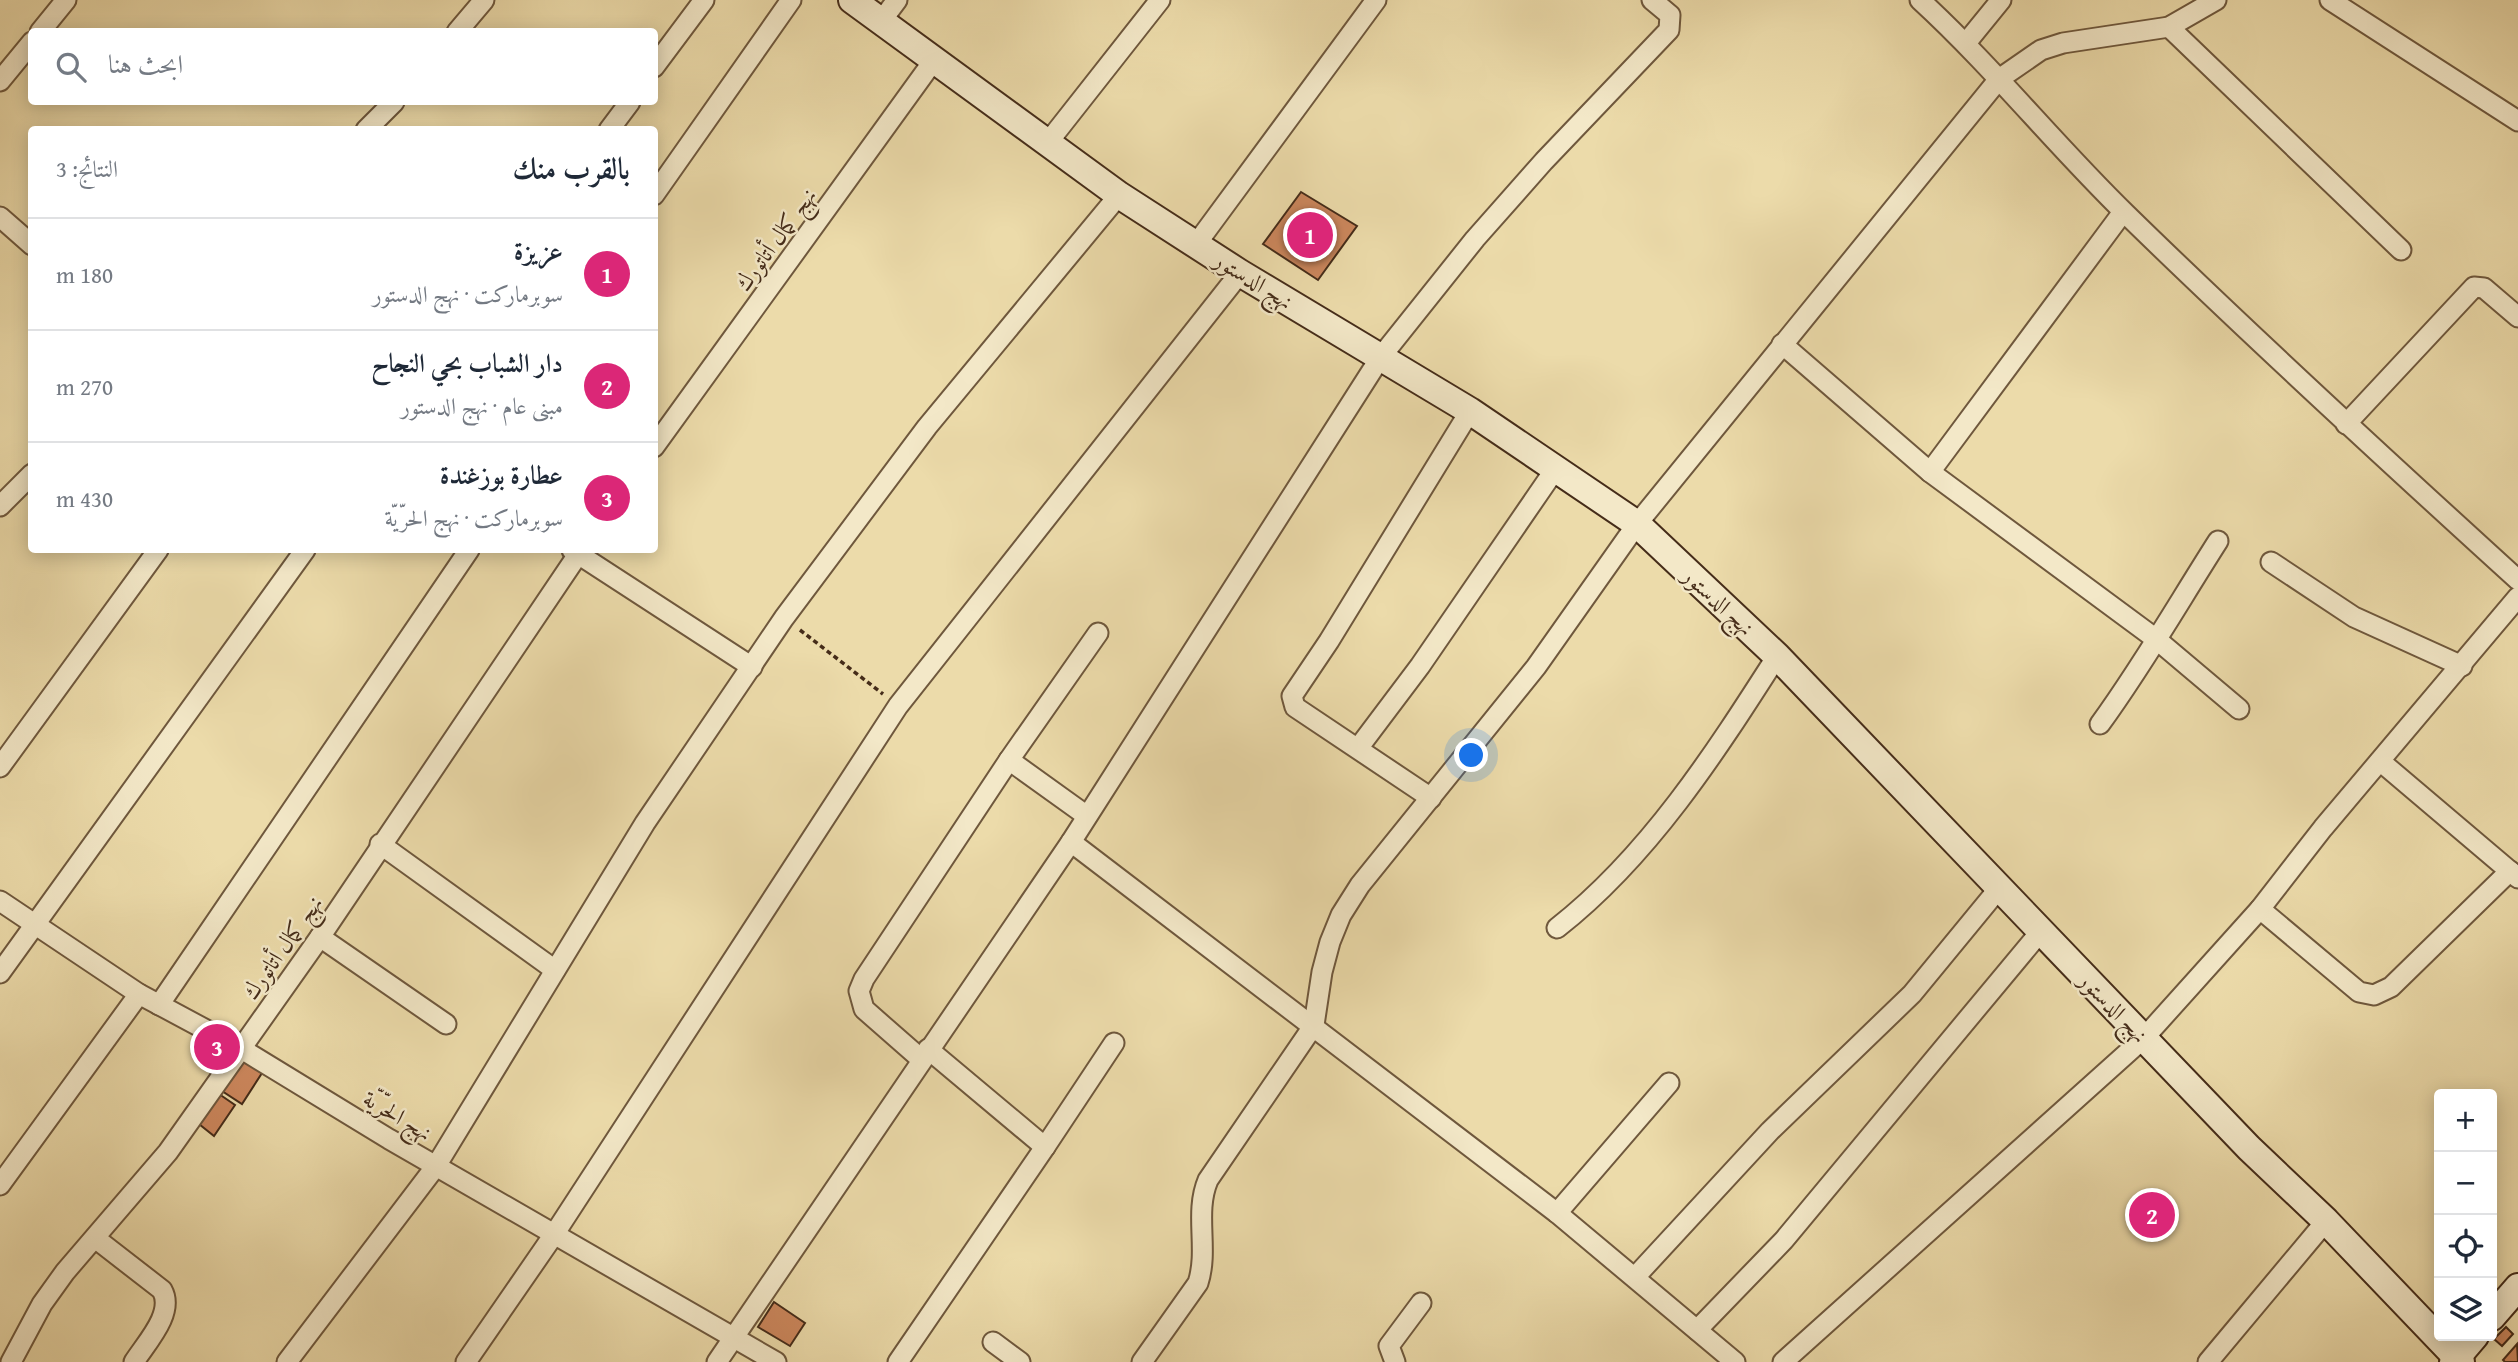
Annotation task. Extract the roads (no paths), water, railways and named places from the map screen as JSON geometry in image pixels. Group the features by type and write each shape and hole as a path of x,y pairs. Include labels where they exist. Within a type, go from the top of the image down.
{"street":[{"path":"43,28 66,0"},
{"path":"460,28 484,0"},
{"path":"658,63 704,0"},
{"path":"658,189 791,0"},
{"name":"نهج الدستور","path":"852,0 889,10 934,60 1049,141 1119,195 1240,273 1470,411 1637,524 1777,656 1976,866 2000,887 2144,1038 2326,1222 2457,1361"},
{"path":"1049,141 1160,0"},
{"path":"1197,243 1377,0"},
{"path":"717,1362 1071,842 1380,358 1483,229 1669,30 1670,15 1652,0"},
{"path":"1920,0 1966,43 2123,212 2346,424 2518,580"},
{"path":"1966,43 2001,0"},
{"path":"1142,1362 1198,1283 1202,1269 1202,1193 1208,1180 1314,1025 1322,972 1341,915 1360,885 1536,667 1637,524 2000,79 2041,50 2063,43 2169,27 2216,0"},
{"path":"2330,0 2518,121"},
{"path":"2169,27 2401,250"},
{"path":"0,80 28,47"},
{"name":"نهج كمال أتاتورك","path":"658,441 934,60"},
{"path":"370,126 391,105"},
{"path":"612,126 628,105"},
{"path":"286,1362 436,1166 645,823 784,618 927,426 1119,195"},
{"path":"1930,472 2123,212"},
{"path":"0,217 28,242"},
{"path":"466,1362 555,1233 898,706 1240,273"},
{"path":"2346,424 2474,287 2484,288 2518,317"},
{"path":"1782,344 1930,472 2156,639 2239,709"},
{"path":"1430,798 1359,747 1295,707 1292,696 1329,641 1470,411"},
{"path":"1359,747 1420,666 1556,468"},
{"path":"0,506 28,478"},
{"path":"2100,723 2141,668 2156,639 2218,541"},
{"path":"0,767 156,553"},
{"path":"0,972 302,553"},
{"path":"159,1005 467,553"},
{"name":"نهج كمال أتاتورك","path":"11,1362 42,1304 168,1152 320,937 576,553"},
{"path":"580,553 752,667"},
{"path":"2271,562 2354,617 2462,666"},
{"path":"1783,1362 2144,1038 2260,909 2518,597"},
{"path":"1045,1147 864,1009 859,991 1009,760 1098,633"},
{"path":"1557,928 1604,886 1668,813 1722,741 1777,656"},
{"path":"1009,760 1087,816"},
{"path":"2260,909 2359,992 2374,995 2391,987 2514,874 2380,761"},
{"path":"1071,842 1557,1213 1636,1276 1735,1362"},
{"path":"380,844 555,970"},
{"path":"1636,1276 1770,1131 1912,994 2000,887"},
{"name":"نهج الحرّيّة","path":"0,901 139,994 240,1048 436,1166 776,1362"},
{"path":"1697,1330 1784,1240 2041,931"},
{"path":"320,937 446,1024"},
{"path":"0,1185 139,994"},
{"path":"898,1362 1114,1043"},
{"path":"1557,1213 1669,1083"},
{"path":"2208,1362 2326,1222"},
{"path":"95,1238 162,1290 166,1297 166,1309 161,1320 134,1362"},
{"path":"2497,1311 2518,1287"},
{"path":"1395,1362 1389,1346 1421,1303"},
{"path":"2457,1361 2471,1341"},
{"path":"993,1342 1020,1362"}],"place":[{"name":"عزيزة","path":"1310,235"},
{"name":"عطارة بوزغندة","path":"217,1047"},
{"name":"دار الشباب بحي النجاح","path":"2152,1215"}]}
